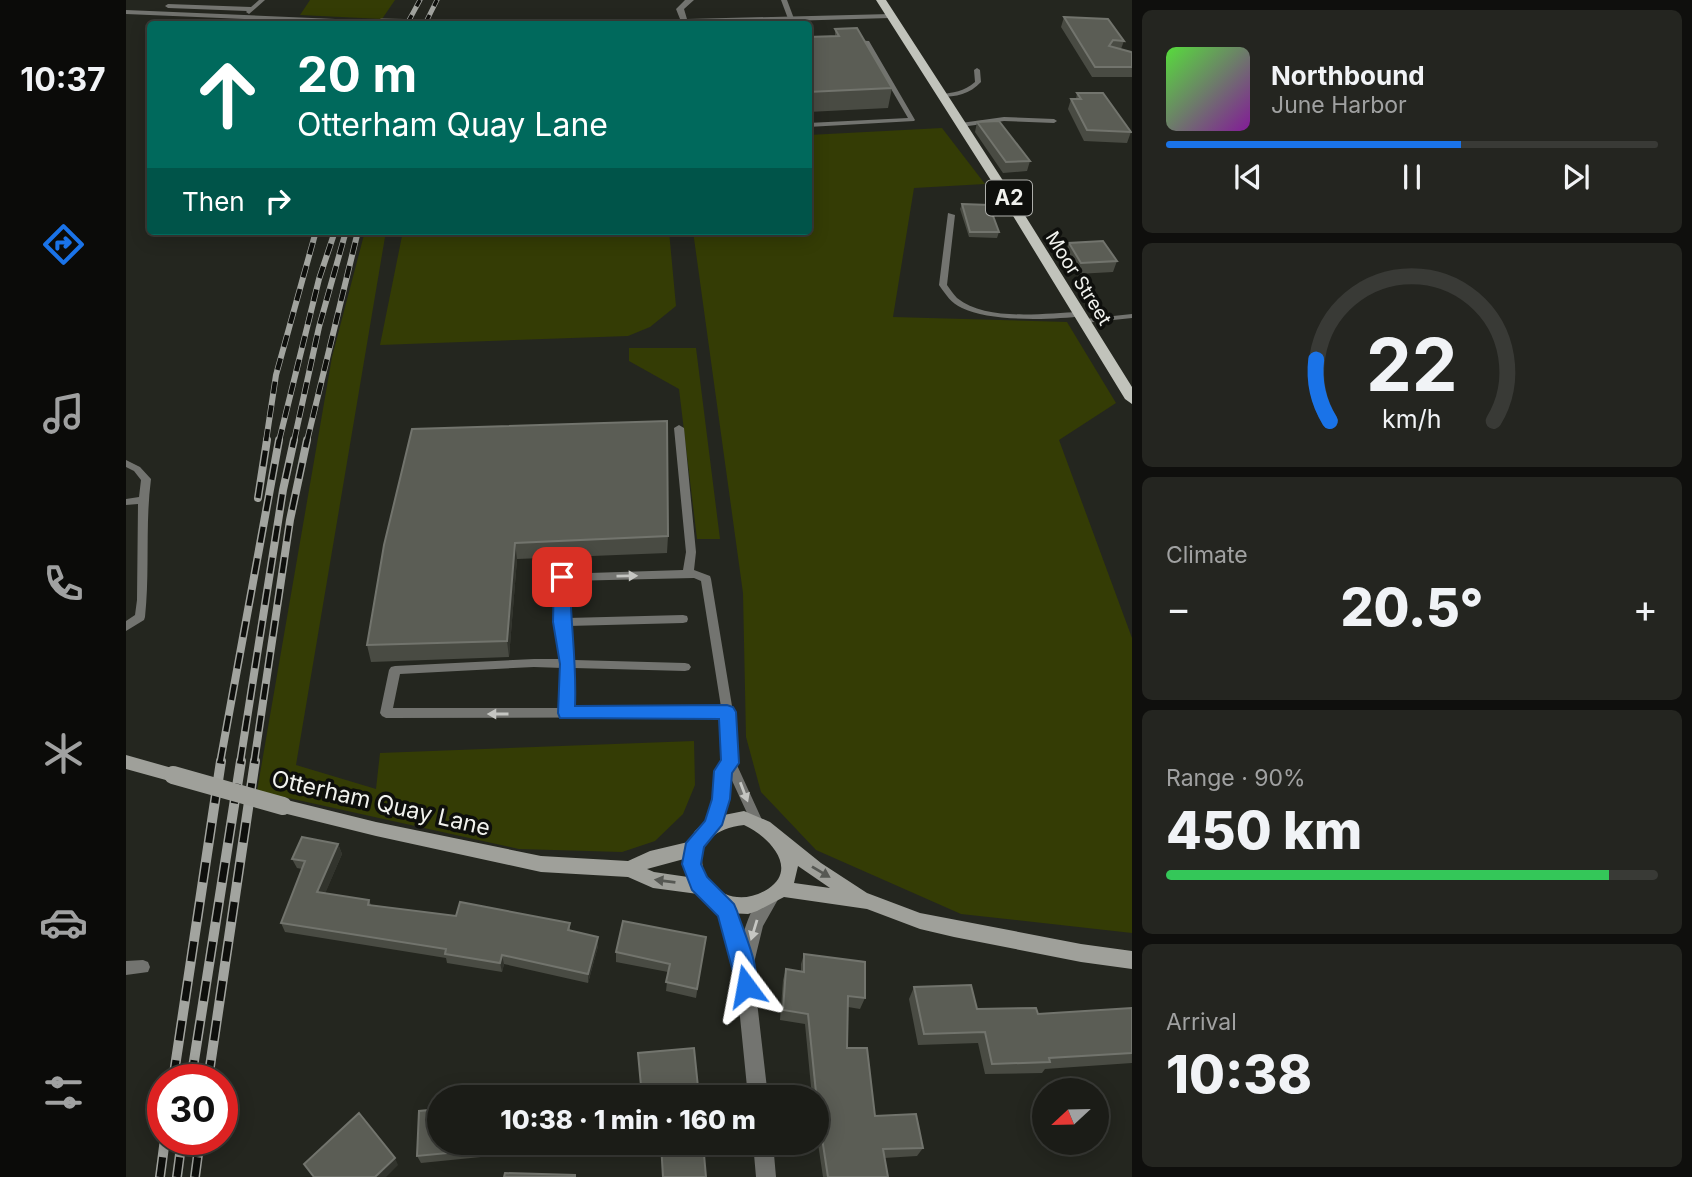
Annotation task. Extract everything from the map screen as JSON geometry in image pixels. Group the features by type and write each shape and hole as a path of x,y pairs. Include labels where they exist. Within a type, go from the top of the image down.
{"main road":[{"name":"Moor Street","path":"881,0 1127,383 1132,399"}],"street":[{"path":"683,21 680,9 682,4 690,0"},
{"path":"126,12 336,21"},
{"path":"808,21 890,16"},
{"name":"Otterham Quay Lane","path":"126,762 376,829 541,864 629,869 653,880 702,887"},
{"path":"867,901 776,892 742,907 721,902 702,887 692,868 692,849 712,825 738,818 757,822 815,869 867,901 920,921 1081,953 1132,960"},
{"path":"744,967 755,924 788,874 789,863 778,839"},
{"name":"Otterham Quay Lane","path":"629,869 650,859 692,849"},
{"path":"721,902 730,920 744,967 757,1085"},
{"path":"764,1155 766,1177"}],"lane":[{"path":"244,17 262,0"},
{"path":"783,0 792,21"},
{"path":"168,5 251,9"},
{"path":"812,125 912,120 867,42 844,43"},
{"path":"942,96 961,94 973,88 978,82 977,70"},
{"path":"961,125 1004,119 1054,121"},
{"path":"951,215 943,285 946,294 957,303 984,313 1000,315 1132,316"},
{"path":"679,428 691,552 688,574"},
{"path":"126,463 137,469 146,479 142,500 143,595 140,617 126,627"},
{"path":"126,502 142,500"},
{"path":"566,713 569,664 562,622 562,577 695,574 706,579 727,712 730,763 757,822"},
{"path":"562,622 683,620"},
{"path":"685,667 534,663 395,670 386,713 727,712"},
{"path":"712,825 721,799 723,771 730,763"},
{"path":"126,968 143,967"}],"green space":[{"path":"310,0 395,0 382,19 300,15"},
{"path":"942,128 985,184 914,188 893,317 1067,322 1116,403 1059,440 1132,638 1132,933 961,914 816,850 761,792 746,737 743,593 694,235 812,235 812,135"},
{"path":"364,235 385,235 296,765 376,789 380,753 694,741 695,785 683,814 655,841 622,852 519,849 257,791 332,357"},
{"path":"402,235 669,235 676,306 650,327 628,336 380,345"},
{"path":"629,348 696,348 720,539 697,539 679,389 629,361"}],"building":[{"path":"1064,17 1108,19 1124,41 1113,40 1109,46 1131,52 1132,67 1095,67"},
{"path":"857,28 892,88 812,92 812,37 839,36 835,29"},
{"path":"1077,93 1103,93 1131,132 1087,130 1071,99 1081,99"},
{"path":"999,121 1030,161 1006,162 977,122"},
{"path":"962,204 989,205 999,232 970,232"},
{"path":"1103,241 1117,261 1081,263 1069,243"},
{"path":"667,421 668,536 515,543 507,641 367,645 384,545 412,429"},
{"path":"302,837 338,844 317,892 369,900 368,905 456,916 460,902 570,923 568,930 598,937 588,974 502,955 500,963 445,954 446,949 281,923 305,861 292,859"},
{"path":"623,921 706,937 697,989 666,982 670,964 616,952"},
{"path":"804,954 865,962 865,998 848,996 847,1048 867,1048 875,1116 916,1114 923,1148 883,1149 888,1177 828,1177 825,1155 829,1155 829,1085 815,1085 808,1014 783,1010 786,969 804,972"},
{"path":"971,985 977,1009 1036,1008 1038,1014 1132,1008 1132,1053 1049,1058 1050,1062 992,1064 985,1032 924,1034 914,987"},
{"path":"694,1048 698,1085 641,1085 638,1053"},
{"path":"427,1110 427,1155 417,1156 419,1111"},
{"path":"359,1113 395,1158 375,1177 314,1177 304,1164"},
{"path":"662,1155 704,1155 706,1177 663,1177"},
{"path":"505,1173 575,1175 575,1177 504,1177"}],"railway":[{"path":"409,21 420,0"},
{"path":"426,21 437,0"},
{"path":"266,441 276,375 315,235"},
{"path":"279,441 319,279 334,235"},
{"path":"294,441 319,327 345,235"},
{"path":"307,441 357,235"},
{"path":"258,498 267,440"},
{"path":"220,763 279,440"},
{"path":"240,763 283,490 294,440"},
{"path":"254,763 290,520 307,440"},
{"path":"175,1064 221,761"},
{"path":"194,1064 241,761"},
{"path":"210,1064 255,761"},
{"path":"160,1177 163,1155"},
{"path":"177,1177 180,1155"},
{"path":"195,1177 198,1155"}],"route":[{"path":"562,577 562,622 569,664 566,713 727,712 730,763 723,771 721,799 712,825 695,843 691,864 699,883 721,902 727,911 744,967 746,986"}]}
